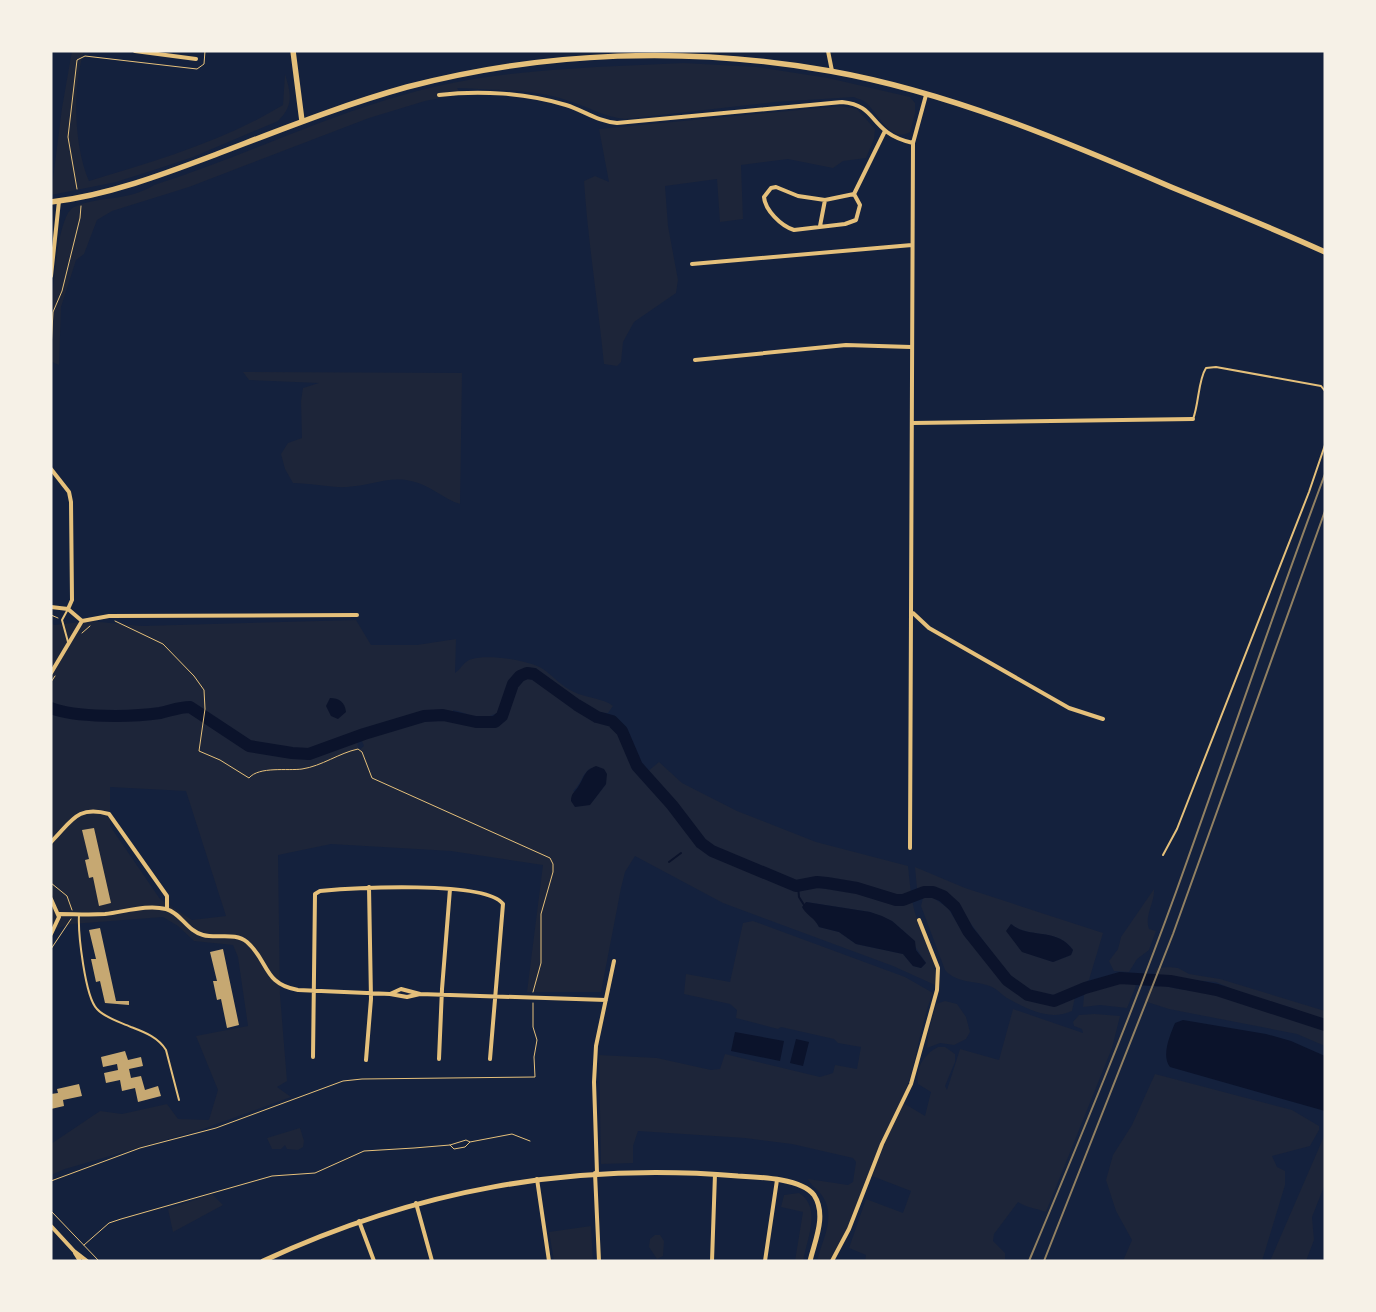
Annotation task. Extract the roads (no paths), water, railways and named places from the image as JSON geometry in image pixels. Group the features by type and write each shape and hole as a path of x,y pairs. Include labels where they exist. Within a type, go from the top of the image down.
{"main road":[{"path":"293,51 302,121"},
{"path":"51,202 128,186 354,103 446,78 556,60 605,57 697,57 756,60 832,71 926,95 1011,122 1110,161 1325,252"}],"street":[{"path":"135,51 162,53 196,59"},
{"path":"828,51 832,71"},
{"path":"439,95 484,92 549,101 568,106 600,121 618,123 842,102 862,107 885,131 894,137 913,143"},
{"path":"910,848 909,716 913,614 911,595 913,423 910,347 913,143 926,95"},
{"path":"854,194 885,131"},
{"path":"776,187 798,196 825,200 854,194 860,205 860,214 856,220 845,224 802,229 788,228 769,210 764,197 771,188 776,187"},
{"path":"820,226 825,200"},
{"path":"51,276 59,201"},
{"path":"692,264 912,245"},
{"path":"695,360 846,345 910,347"},
{"path":"913,423 1193,419"},
{"path":"51,468 69,492 71,502 72,600 68,609"},
{"path":"51,607 68,609 82,621"},
{"path":"913,614 929,628 1069,708 1103,719"},
{"path":"51,673 82,621 109,616 357,615"},
{"path":"51,842 82,812 92,810 109,814 167,896 167,909"},
{"path":"314,1057 315,894 320,891 394,886 450,889 493,897 503,904 490,1059"},
{"path":"366,1060 371,993 369,887"},
{"path":"439,1059 441,995 450,889"},
{"path":"51,899 59,914 51,934"},
{"path":"59,914 167,909 200,934 233,936 247,942 269,974 281,986 314,991 390,994 407,997 420,994 593,998 606,1000"},
{"path":"832,1261 849,1229 882,1144 911,1084 937,990 938,968 919,920"},
{"path":"599,1261 594,1082 596,1046 614,961"},
{"path":"390,994 401,989 420,994"},
{"path":"263,1261 359,1221 416,1202 537,1179 596,1173 715,1174 777,1180 808,1189 815,1197 821,1216 810,1261"},
{"path":"712,1261 715,1174"},
{"path":"537,1179 549,1261"},
{"path":"765,1261 777,1180"},
{"path":"416,1202 432,1261"},
{"path":"359,1221 374,1261"},
{"path":"51,1226 74,1251 87,1261"},
{"path":"74,1251 80,1261"}],"lane":[{"path":"1193,419 1198,405 1202,374 1206,368 1216,367 1321,386 1325,391"},
{"path":"1163,855 1180,820 1309,492 1325,445"},
{"path":"68,609 62,620 69,642"},
{"path":"79,914 79,933 93,1004 104,1015 151,1036 162,1043 166,1050 179,1100"}],"waterway":[{"path":"51,708 74,714 120,716 160,713 190,707 249,746 309,754 364,734 424,716 443,715 476,722 495,722 502,716 513,684 520,676 527,673 534,674 577,705 597,717 612,721 622,731 637,766 672,805 701,843 712,851 796,886 817,882 827,883 857,888 896,900 903,900 924,892 933,892 943,896 955,907 968,931 1007,980 1028,995 1054,1001 1085,988 1120,978 1170,981 1217,990 1325,1025"},
{"path":"669,862 681,853"},
{"path":"798,886 799,897 804,905"}],"railway":[{"path":"1029,1261 1105,1077 1159,938 1325,474"},
{"path":"1044,1261 1173,934 1325,511"}]}
